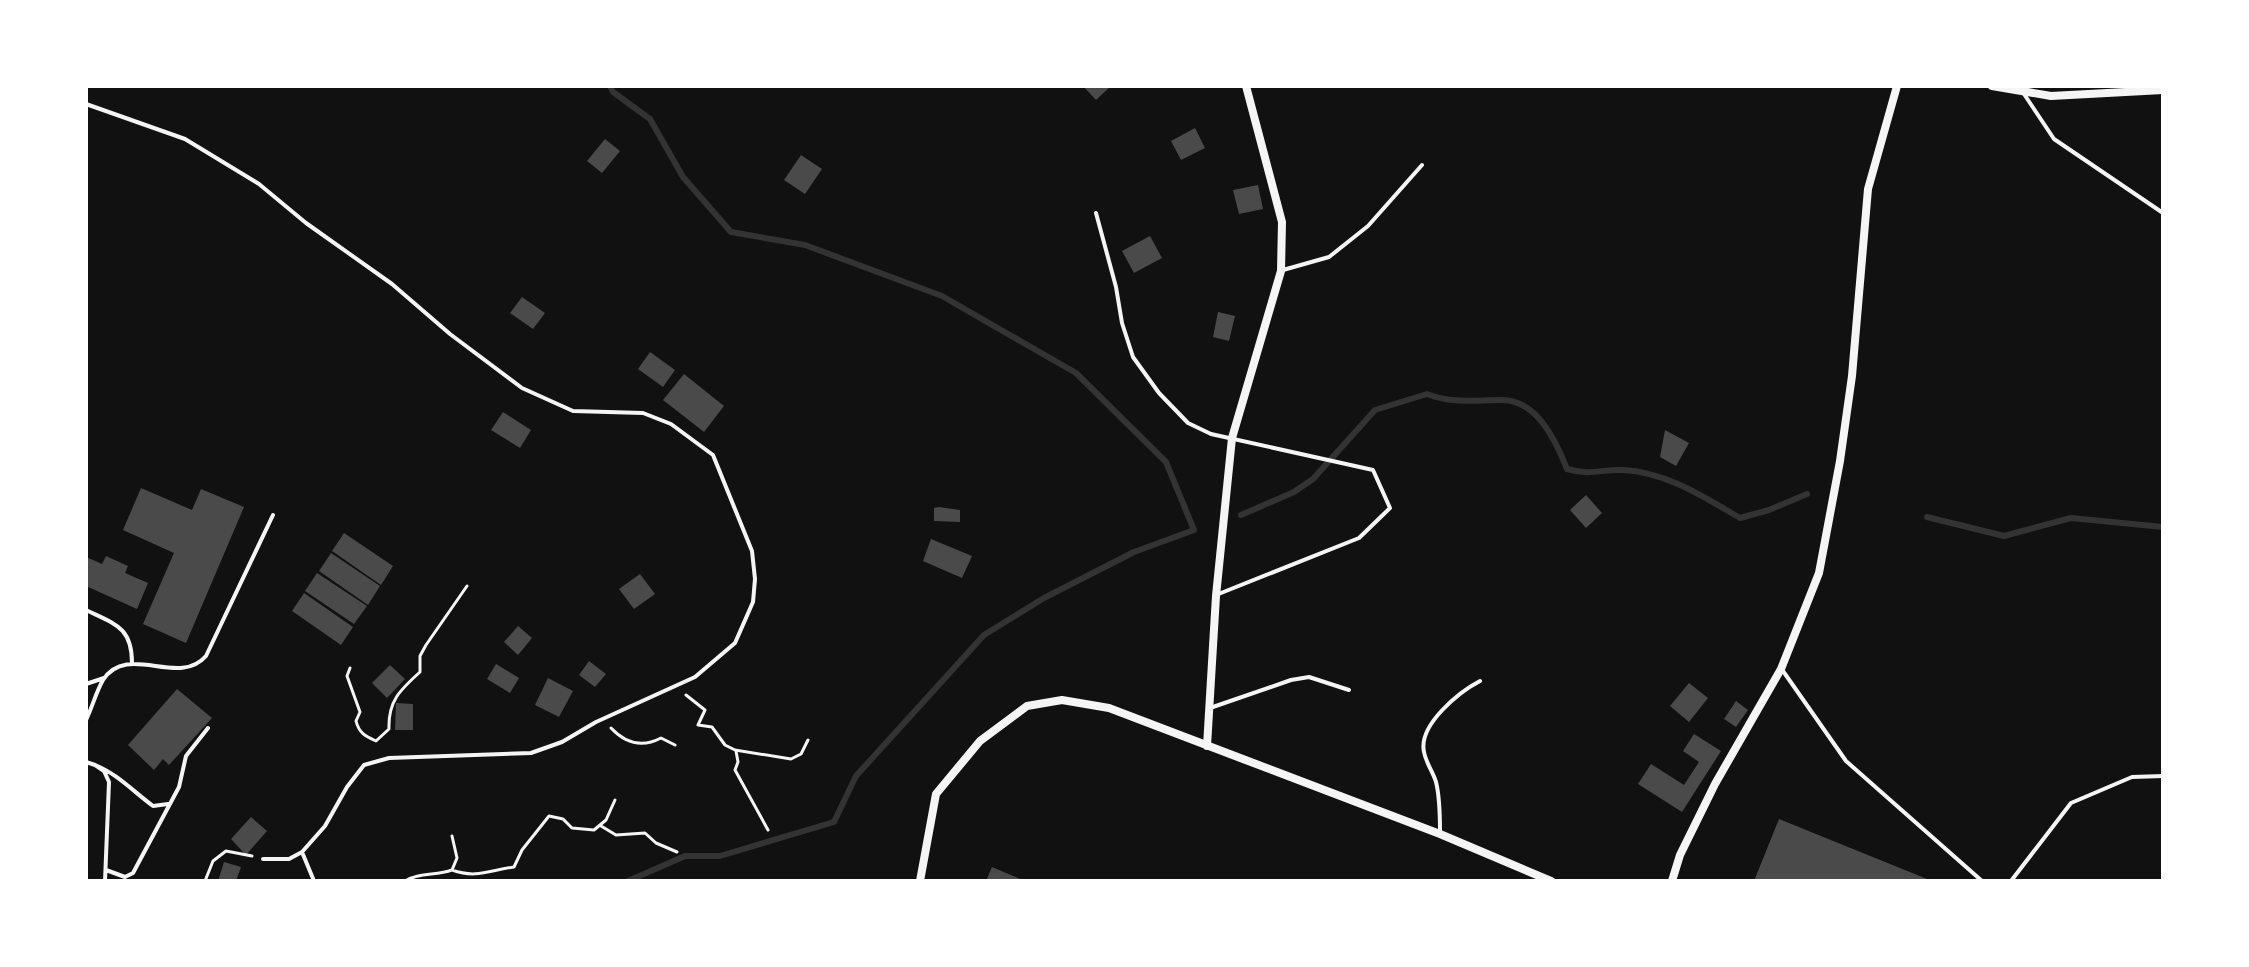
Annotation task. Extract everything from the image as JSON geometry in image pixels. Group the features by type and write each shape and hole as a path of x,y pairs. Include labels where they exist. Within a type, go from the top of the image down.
{"street":[{"path":"1207,746 1216,596 1232,438 1281,271 1282,222 1246,86"},
{"path":"1672,881 1680,855 1715,784 1781,669 1819,573 1852,376 1868,189 1897,86"},
{"path":"1992,86 2051,96 2163,90"},
{"path":"920,881 936,794 980,741 1027,706 1062,700 1109,708 1440,834 1551,881"}],"lane":[{"path":"2023,92 2054,139 2163,213"},
{"path":"86,104 185,139 259,184 306,223 392,284 450,334 522,388 573,411 643,413 671,424 713,455 752,551 755,579 753,602 735,643 695,677 596,722 562,742 531,753 389,758 364,765 347,787 325,826 302,852 289,859 263,859"},
{"path":"1281,271 1329,257 1368,226 1422,165"},
{"path":"1096,213 1133,357 1159,393 1188,423 1211,434 1373,470 1390,508 1359,538 1216,596"},
{"path":"86,684 132,663 175,670 199,663 206,656 273,515"},
{"path":"86,610 118,625 127,634 132,663"},
{"path":"1781,669 1846,761 1982,881"},
{"path":"1209,708 1300,678 1309,677 1349,690"},
{"path":"86,720 104,678"},
{"path":"1440,834 1438,794 1424,743 1450,701 1480,681"},
{"path":"106,870 125,877 133,873 183,777 188,751 208,728"},
{"path":"86,762 110,771 122,784 153,806 168,804"},
{"path":"95,765 104,771 109,782 105,881"},
{"path":"2011,881 2071,803 2132,777 2163,776"},
{"path":"302,852 314,881"}],"path":[{"path":"350,668 347,676 360,712 356,721 358,729 362,735 376,741 389,729 388,710 420,672 420,656 426,645 467,586"},
{"path":"677,685 705,710 698,725 712,727 725,745 735,750 791,759 801,754 808,740"},
{"path":"608,724 625,741 651,744 661,738 675,745"},
{"path":"735,750 738,762 735,770 768,830"},
{"path":"405,881 424,874 435,877 452,870 482,875 493,869 514,867 522,850 549,816 563,819 572,828 594,830 606,820 615,800"},
{"path":"600,825 616,835 645,833 656,843 677,852"},
{"path":"452,836 457,858 452,870"},
{"path":"205,881 213,861 226,851 263,859"}],"building":[{"path":"1083,86 1111,86 1096,100"},
{"path":"1195,128 1205,148 1181,160 1171,141"},
{"path":"605,139 620,151 602,173 587,161"},
{"path":"801,155 822,169 805,194 784,180"},
{"path":"1258,185 1263,209 1239,214 1233,190"},
{"path":"1150,236 1162,258 1134,273 1122,251"},
{"path":"522,297 545,313 533,329 510,313"},
{"path":"1218,312 1235,316 1229,341 1213,337"},
{"path":"650,352 675,370 663,387 638,369"},
{"path":"684,374 724,406 704,432 663,400"},
{"path":"503,412 531,430 520,448 491,430"},
{"path":"1665,430 1689,443 1676,466 1660,457"},
{"path":"141,488 192,510 201,489 244,507 186,643 143,624 174,553 123,530"},
{"path":"1586,495 1602,513 1586,528 1570,510"},
{"path":"934,508 960,510 960,522 934,521"},
{"path":"344,533 393,566 381,585 332,551"},
{"path":"931,539 972,556 962,578 923,561"},
{"path":"331,553 380,586 368,605 319,571"},
{"path":"106,556 128,566 125,573 148,583 137,609 86,586 86,557 102,564"},
{"path":"317,573 367,606 354,624 305,591"},
{"path":"640,574 655,594 634,609 619,589"},
{"path":"304,593 353,627 341,645 292,611"},
{"path":"518,626 532,638 518,655 504,642"},
{"path":"589,661 606,674 595,687 579,675"},
{"path":"496,664 519,678 510,693 487,679"},
{"path":"390,665 405,679 387,698 372,683"},
{"path":"548,678 573,691 559,717 535,705"},
{"path":"1689,683 1708,698 1689,722 1670,706"},
{"path":"177,689 212,718 169,765 163,759 154,770 128,745"},
{"path":"1736,701 1748,710 1736,727 1724,719"},
{"path":"396,703 413,704 413,730 395,730"},
{"path":"1694,734 1721,751 1682,812 1638,784 1651,764 1684,785 1699,762 1683,751"},
{"path":"251,817 267,831 246,855 231,839"},
{"path":"1779,819 1932,881 1754,881"},
{"path":"224,862 241,867 236,881 218,881"},
{"path":"992,867 1025,881 986,881"}],"waterway":[{"path":"610,86 613,92 650,119 683,177 731,232 805,245 942,296 1076,373 1166,462 1194,530 1134,552 1044,598 984,635 856,776 834,822 720,856 685,856 628,881"},
{"path":"1241,515 1294,492 1313,479 1375,410 1427,394 1455,400 1514,402 1535,414 1544,424 1567,469 1590,472 1623,470 1654,475 1684,487 1740,518 1807,494"},
{"path":"1927,517 2004,536 2071,518 2163,527"}]}
